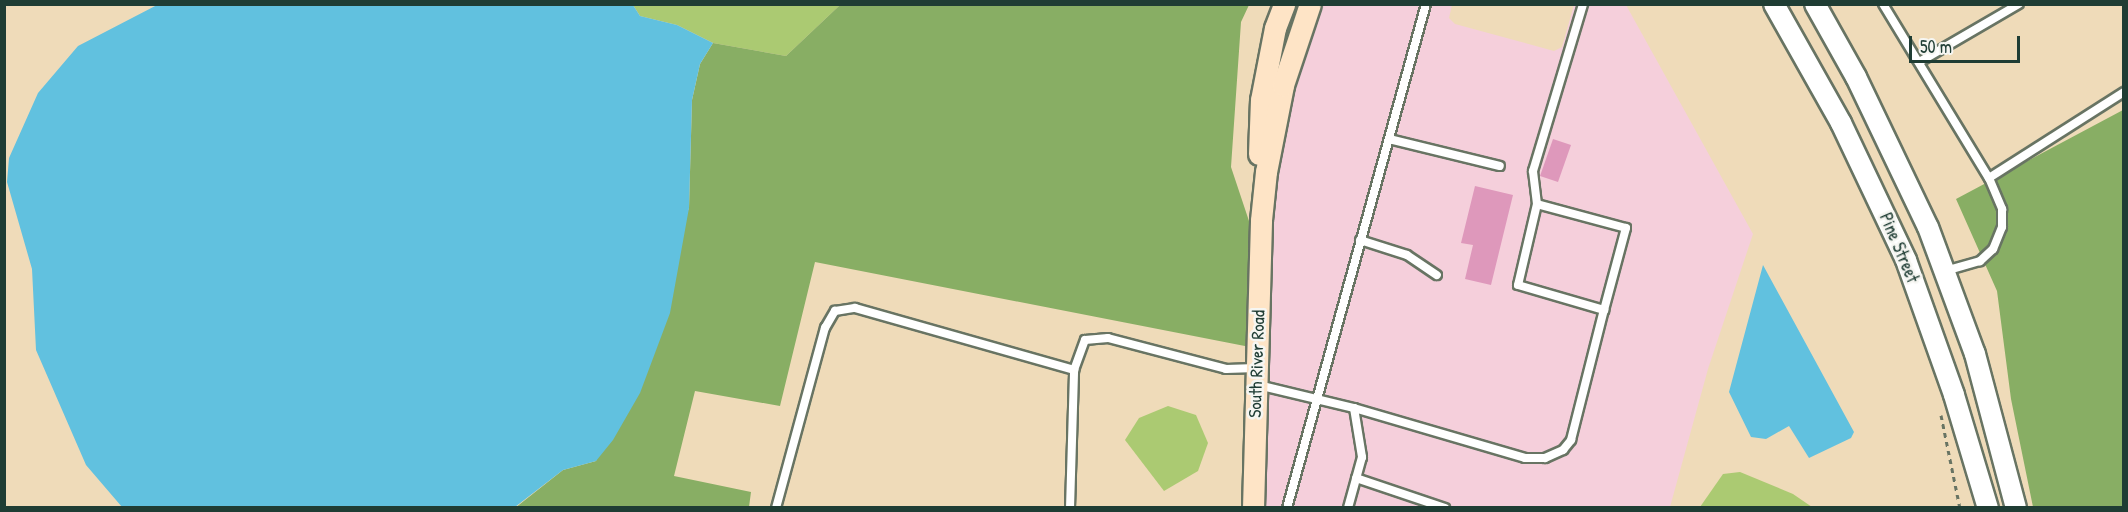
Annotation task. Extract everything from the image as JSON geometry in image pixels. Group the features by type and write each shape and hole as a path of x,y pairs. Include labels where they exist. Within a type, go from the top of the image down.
{"main road":[{"name":"South River Road","path":"1253,507 1261,220 1258,164 1261,100 1275,28 1284,4"},
{"name":"South River Road","path":"1261,220 1283,85 1310,4"}],"street":[{"name":"Pine Street","path":"1774,4 1865,172 1915,284 1954,395 1988,507"},
{"name":"Pine Street","path":"1815,4 1904,175 1945,272 1975,354 2016,507"},
{"path":"1915,284 1945,272"}],"lane":[{"path":"1287,507 1426,4"},
{"path":"1583,4 1533,171 1537,204 1518,285 1604,310"},
{"path":"1883,4 1909,53 1921,61 1989,178 2002,209 2002,227 1994,249 1980,261 1945,272"},
{"path":"1921,61 2019,4"},
{"path":"1989,178 2124,92"},
{"path":"1389,139 1500,166"},
{"path":"1070,507 1074,370 1080,349 1091,336 1257,376 1317,399 1525,458 1545,458 1563,450 1571,440 1626,228 1537,204"},
{"path":"1360,240 1407,255 1437,275"},
{"path":"776,507 825,328 835,311 855,308 1074,370"},
{"path":"1348,507 1362,457 1354,408"},
{"path":"1356,478 1445,507"}],"path":[{"path":"1939,407 1960,507"}],"shaded area":[{"path":"1319,5 1452,5 1449,18 1455,24 1554,51 1562,47 1574,5 1626,5 1753,234 1708,369 1670,507 1261,508 1274,174 1286,109"}],"green space":[{"path":"633,5 840,5 786,56 713,43 677,25 640,16"},
{"path":"840,5 1249,5 1241,22 1231,167 1253,233 1250,347 815,262 780,406 695,391 674,476 751,492 749,507 515,508 563,470 596,461 689,208 692,100 700,64 713,43 786,56"},
{"path":"2123,110 2123,507 2033,507 2011,399 1997,291 1956,199"},
{"path":"1168,406 1196,415 1208,443 1198,471 1164,491 1125,440 1139,418"},
{"path":"1740,472 1793,494 1812,507 1700,507 1723,474"}],"water":[{"path":"159,4 633,5 640,16 677,25 713,43 700,64 692,100 689,208 670,313 640,393 613,440 596,461 563,470 515,507 122,507 86,465 36,350 32,269 7,182 9,158 38,93 78,46"},
{"path":"1763,265 1854,432 1851,438 1809,458 1789,426 1766,439 1751,437 1729,392"}],"building":[{"path":"1553,139 1571,145 1558,182 1540,176"},
{"path":"1475,186 1513,195 1491,285 1465,279 1473,245 1461,243"}]}
